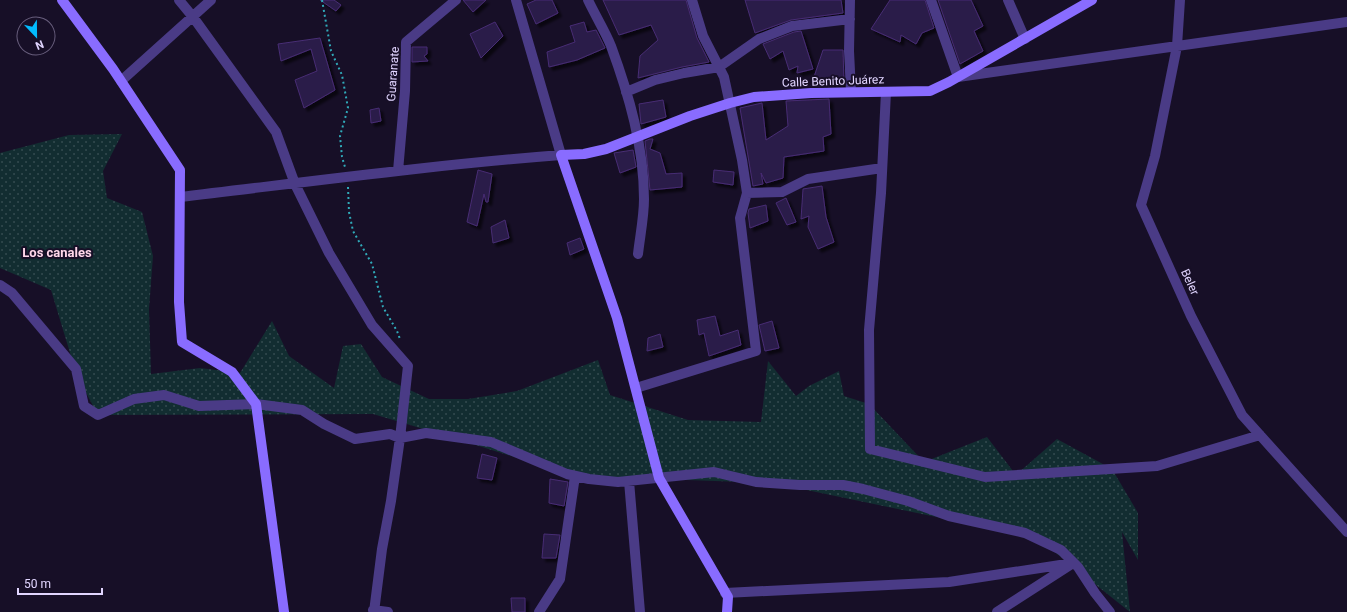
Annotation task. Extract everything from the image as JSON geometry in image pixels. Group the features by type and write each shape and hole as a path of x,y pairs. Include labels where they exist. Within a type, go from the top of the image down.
{"main road":[{"path":"62,0 121,81 180,170 179,302 182,342 232,372 256,404 284,612"},
{"name":"Calle Benito Juárez","path":"561,155 584,154 606,149 637,136 730,103 754,97 811,93 930,91 958,77 1092,0"},
{"path":"561,155 618,318 659,478 728,597 727,612"}],"street":[{"path":"179,0 193,17 276,132 295,184 328,253 372,325 408,366 400,438 373,611 388,612"},
{"path":"121,81 211,0"},
{"name":"Guaranate","path":"398,171 405,91 406,42 456,0"},
{"path":"180,197 398,171 561,155 516,0"},
{"path":"588,0 611,45 626,92 642,159 644,200 638,254"},
{"path":"636,388 756,351 740,218 747,193 742,160 724,77 703,36 692,0"},
{"path":"850,0 851,92"},
{"path":"931,0 958,77 1347,22"},
{"path":"1008,0 1025,39"},
{"name":"Beler","path":"1180,0 1177,46 1155,156 1141,205 1191,316 1242,415 1347,532"},
{"path":"626,92 655,80 719,67 759,40 792,26 850,19"},
{"path":"886,92 882,168 869,330 870,449 985,478 1156,466 1260,435"},
{"path":"747,193 782,192 808,179 882,168"},
{"path":"0,285 12,293 76,369 84,406 98,415 134,399 164,395 199,406 256,404 302,410 324,424 355,439 390,434 400,438 426,433 491,442 567,474 589,479 618,482 714,472 756,482 800,485 843,485 908,501 949,516 1025,533 1061,550 1078,567 1095,593 1110,612"},
{"path":"539,612 560,579 575,476"},
{"path":"629,481 640,612"},
{"path":"725,593 949,582 1074,563"},
{"path":"997,612 1074,563"}],"path":[{"path":"322,0 332,51 342,75 348,108 340,136 342,158 346,170"},
{"path":"348,184 349,212 353,231 372,264 383,307 397,331 402,344"}],"green space":[{"path":"122,134 103,171 107,198 142,212 153,256 149,309 151,374 200,368 240,373 272,321 289,356 334,388 343,346 361,344 382,377 429,399 468,399 517,391 598,360 610,395 688,420 761,422 768,361 796,396 809,386 839,371 844,396 869,404 924,462 987,437 1016,475 1057,439 1112,469 1138,513 1138,560 1122,532 1130,612 1037,538 773,483 575,476 373,414 98,415 77,376 51,290 0,268 0,153 69,135"}],"building":[{"path":"320,0 334,0 341,5 336,11"},
{"path":"463,0 486,0 473,12"},
{"path":"536,0 552,0 558,13 536,24 527,4"},
{"path":"603,0 686,0 697,38 709,62 638,78 640,56 658,40 651,25 619,35"},
{"path":"745,0 841,0 843,13 791,20 755,33"},
{"path":"890,0 925,0 934,28 922,33 916,44 901,35 900,42 871,29"},
{"path":"938,0 971,0 983,26 974,31 983,51 960,64"},
{"path":"495,22 503,36 481,58 470,34"},
{"path":"584,22 587,32 596,30 605,48 577,60 549,67 547,52 575,42 570,26"},
{"path":"801,31 813,69 797,73 798,66 789,70 783,51 770,59 763,44 794,32"},
{"path":"320,38 335,90 304,108 295,80 317,71 311,49 281,61 278,44"},
{"path":"412,47 427,47 427,54 424,56 428,61 412,62"},
{"path":"823,50 843,50 844,83 829,86 811,86"},
{"path":"829,99 831,134 823,137 824,151 784,157 783,178 766,183 761,173 763,184 753,186 740,108 762,103 766,140 788,126 786,101"},
{"path":"663,100 666,117 641,124 639,104"},
{"path":"379,108 381,121 371,123 370,110"},
{"path":"653,139 650,149 660,153 666,174 682,173 682,187 650,190 645,141"},
{"path":"633,150 636,167 620,173 614,153"},
{"path":"478,170 492,174 488,202 486,202 484,194 477,226 467,222"},
{"path":"714,170 734,172 733,185 713,182"},
{"path":"822,186 826,217 834,242 818,249 808,227 809,216 801,219 803,189"},
{"path":"786,198 796,222 787,225 776,203"},
{"path":"766,205 768,221 750,228 748,213 749,209"},
{"path":"505,220 509,238 493,243 491,227"},
{"path":"580,238 584,249 570,255 567,243"},
{"path":"715,316 720,336 738,330 741,345 709,356 704,333 699,335 697,320"},
{"path":"772,321 779,348 765,351 759,325"},
{"path":"660,334 663,347 647,351 648,338"},
{"path":"482,454 497,458 492,480 477,478"},
{"path":"550,479 568,482 564,506 549,503"},
{"path":"544,534 560,535 556,558 542,558"},
{"path":"511,598 525,598 525,612 512,612"}],"district":[{"name":"Los canales","path":"57,252"}]}
